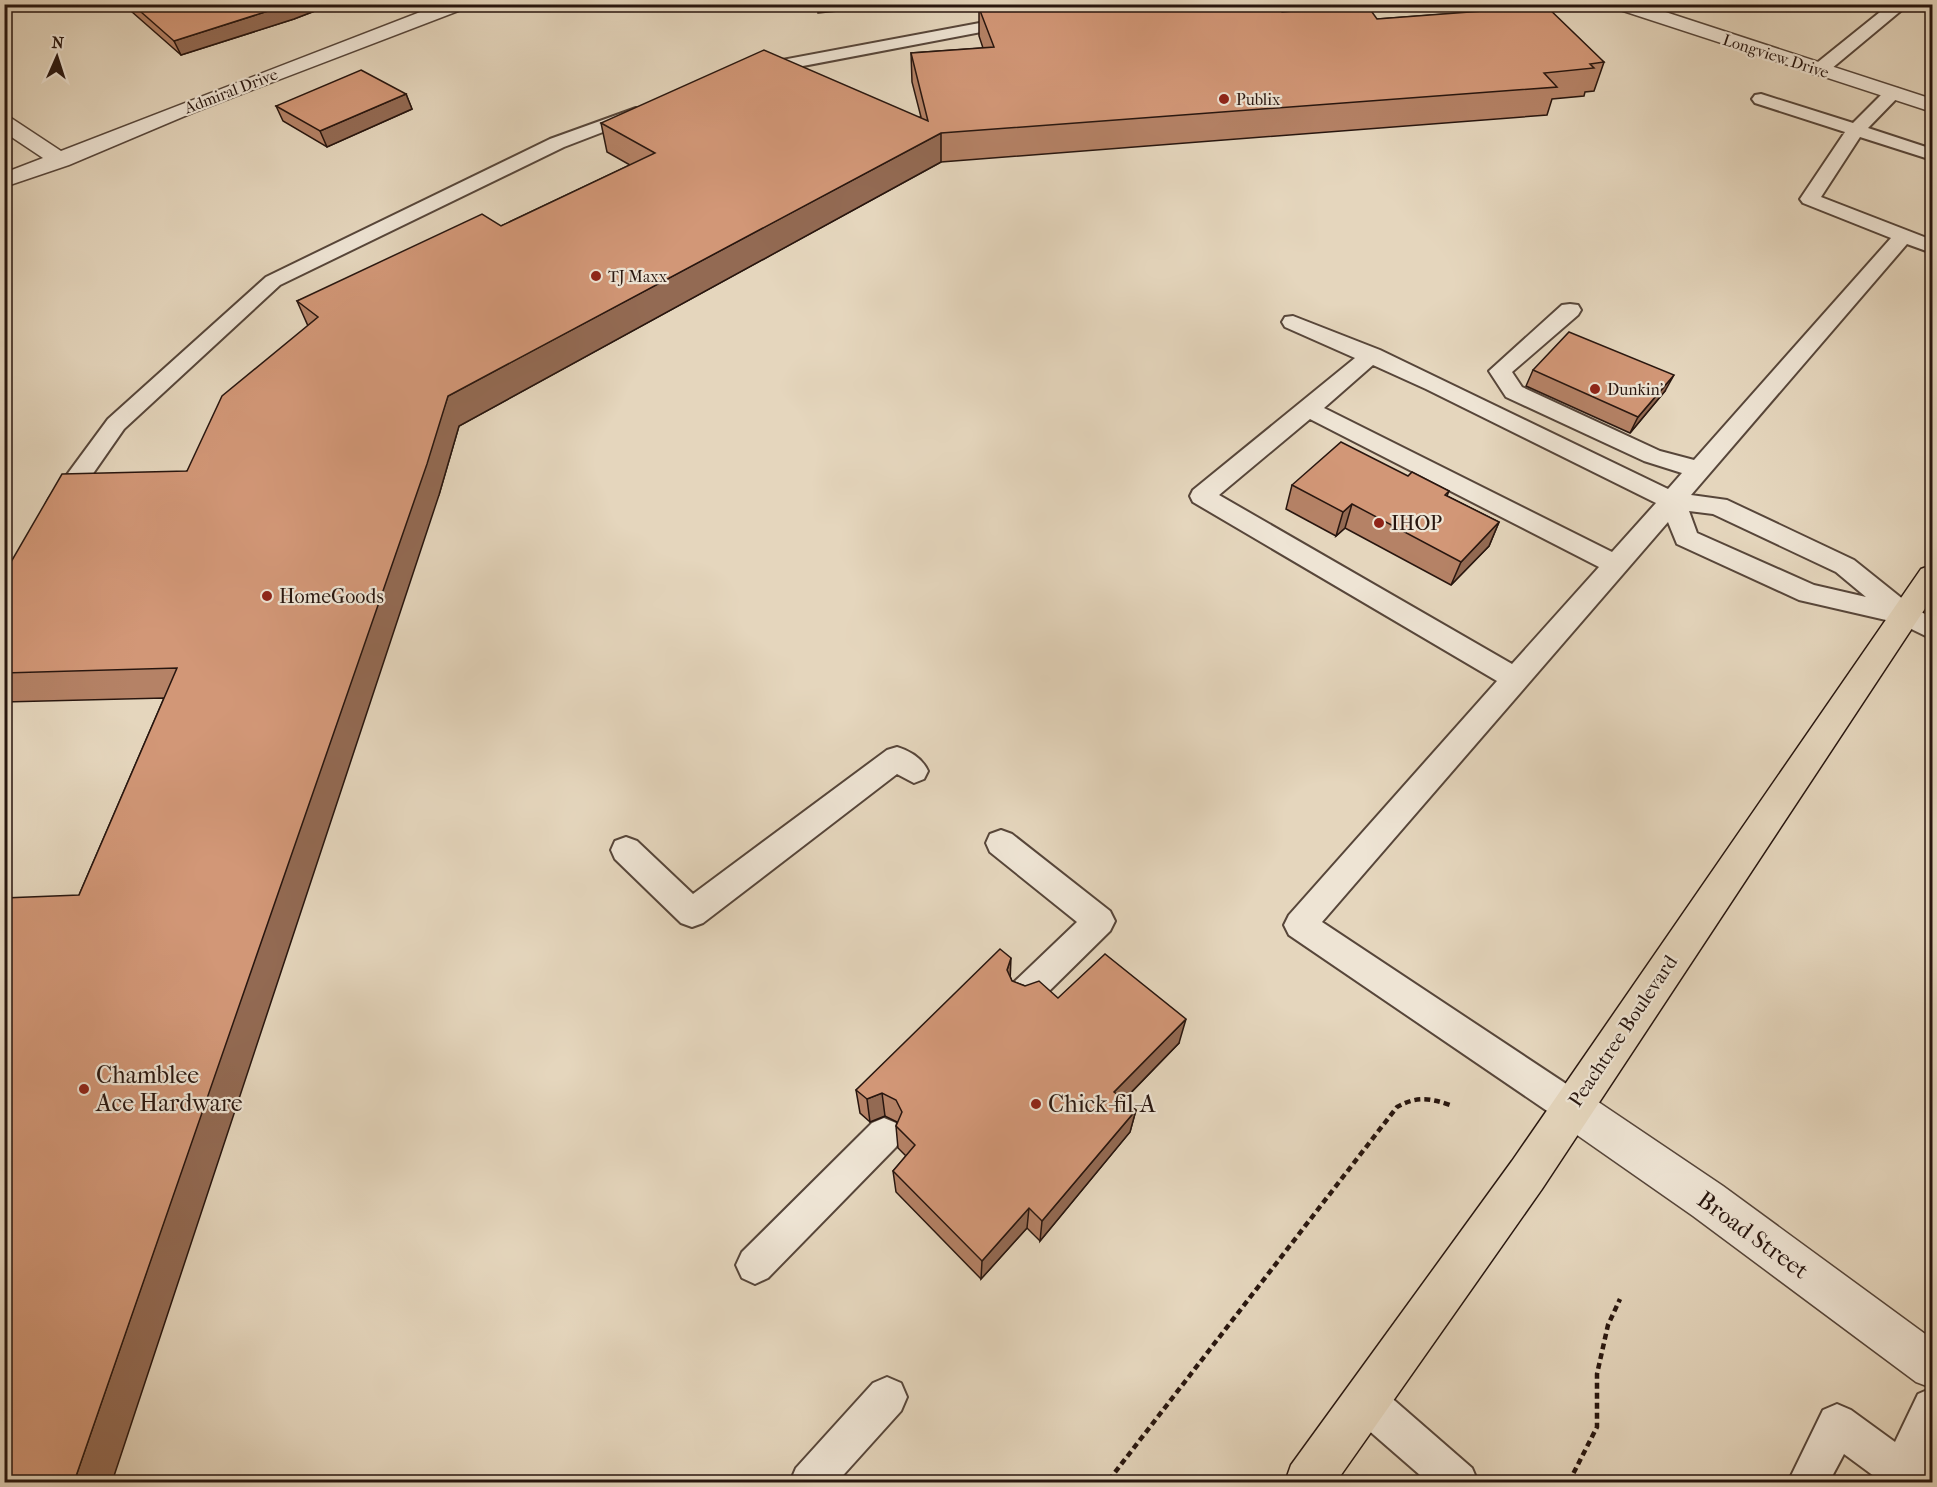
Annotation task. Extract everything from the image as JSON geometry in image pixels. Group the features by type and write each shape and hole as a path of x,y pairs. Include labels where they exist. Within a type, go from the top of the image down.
{"highway":[{"name":"Peachtree Boulevard","path":"1308,1482 1527,1175 1932,576"}],"street":[{"name":"Admiral Drive","path":"4,181 61,160 185,108 459,4"},
{"name":"Longview Drive","path":"1622,5 1932,106"},
{"path":"4,122 61,160"},
{"name":"Broad Street","path":"1571,1107 1708,1201 1932,1366"}],"lane":[{"path":"1819,70 1901,4"},
{"path":"735,76 746,72 1031,18"},
{"path":"1833,34 1856,41"},
{"path":"1893,93 1856,130 1810,199 1932,247"},
{"path":"1761,99 1932,155"},
{"path":"46,522 116,424 273,281 557,143 657,105"},
{"path":"1571,1107 1300,925 1904,236"},
{"path":"1570,310 1500,370 1514,392 1652,456 1699,470"},
{"path":"1293,322 1372,355 1673,501 1718,506 1845,566 1905,615 1932,629"},
{"path":"1372,355 1202,496 1516,679"},
{"path":"1308,409 1617,565"},
{"path":"1673,501 1686,538 1808,594 1905,615"},
{"path":"626,850 692,913 897,758 914,771"},
{"path":"1001,843 1099,921 1024,994"},
{"path":"755,1264 884,1135"},
{"path":"810,1482 887,1397"},
{"path":"1365,1401 1458,1482"},
{"path":"1808,1482 1837,1424 1908,1478 1932,1408"}],"path":[{"path":"1109,1480 1397,1107 1409,1098 1426,1096 1450,1105"},
{"path":"1569,1482 1597,1427 1597,1374 1608,1325 1620,1299"}],"building":[{"path":"132,4 290,4 174,41"},
{"path":"1032,4 1277,4 1282,12 1367,5 1377,19 1495,10 1490,4 1544,4 1604,62 1590,64 1594,68 1544,73 1557,87 941,133 448,396 427,464 74,1482 4,1482 4,898 79,895 177,668 4,673 4,574 62,474 187,471 222,396 318,317 297,301 482,214 501,226 655,153 601,123 764,50 928,121 911,53 994,47 979,8"},
{"path":"361,70 406,94 320,131 276,106"},
{"path":"1569,332 1674,375 1638,417 1533,370"},
{"path":"1341,442 1408,476 1412,472 1449,491 1445,495 1499,522 1461,562 1352,504 1343,512 1292,485"},
{"path":"1000,949 1011,958 1007,970 1012,981 1025,986 1039,981 1058,998 1105,954 1186,1019 1114,1092 1136,1110 1042,1221 1029,1208 982,1261 893,1171 915,1145 896,1126 902,1112 896,1100 882,1093 867,1099 856,1090"}],"place":[{"name":"Publix","path":"1224,99"},
{"name":"TJ Maxx","path":"596,276"},
{"name":"Dunkin'","path":"1595,389"},
{"name":"IHOP","path":"1379,523"},
{"name":"HomeGoods","path":"267,596"},
{"name":"Chamblee Ace Hardware","path":"84,1089"},
{"name":"Chick-fil-A","path":"1036,1104"}]}
